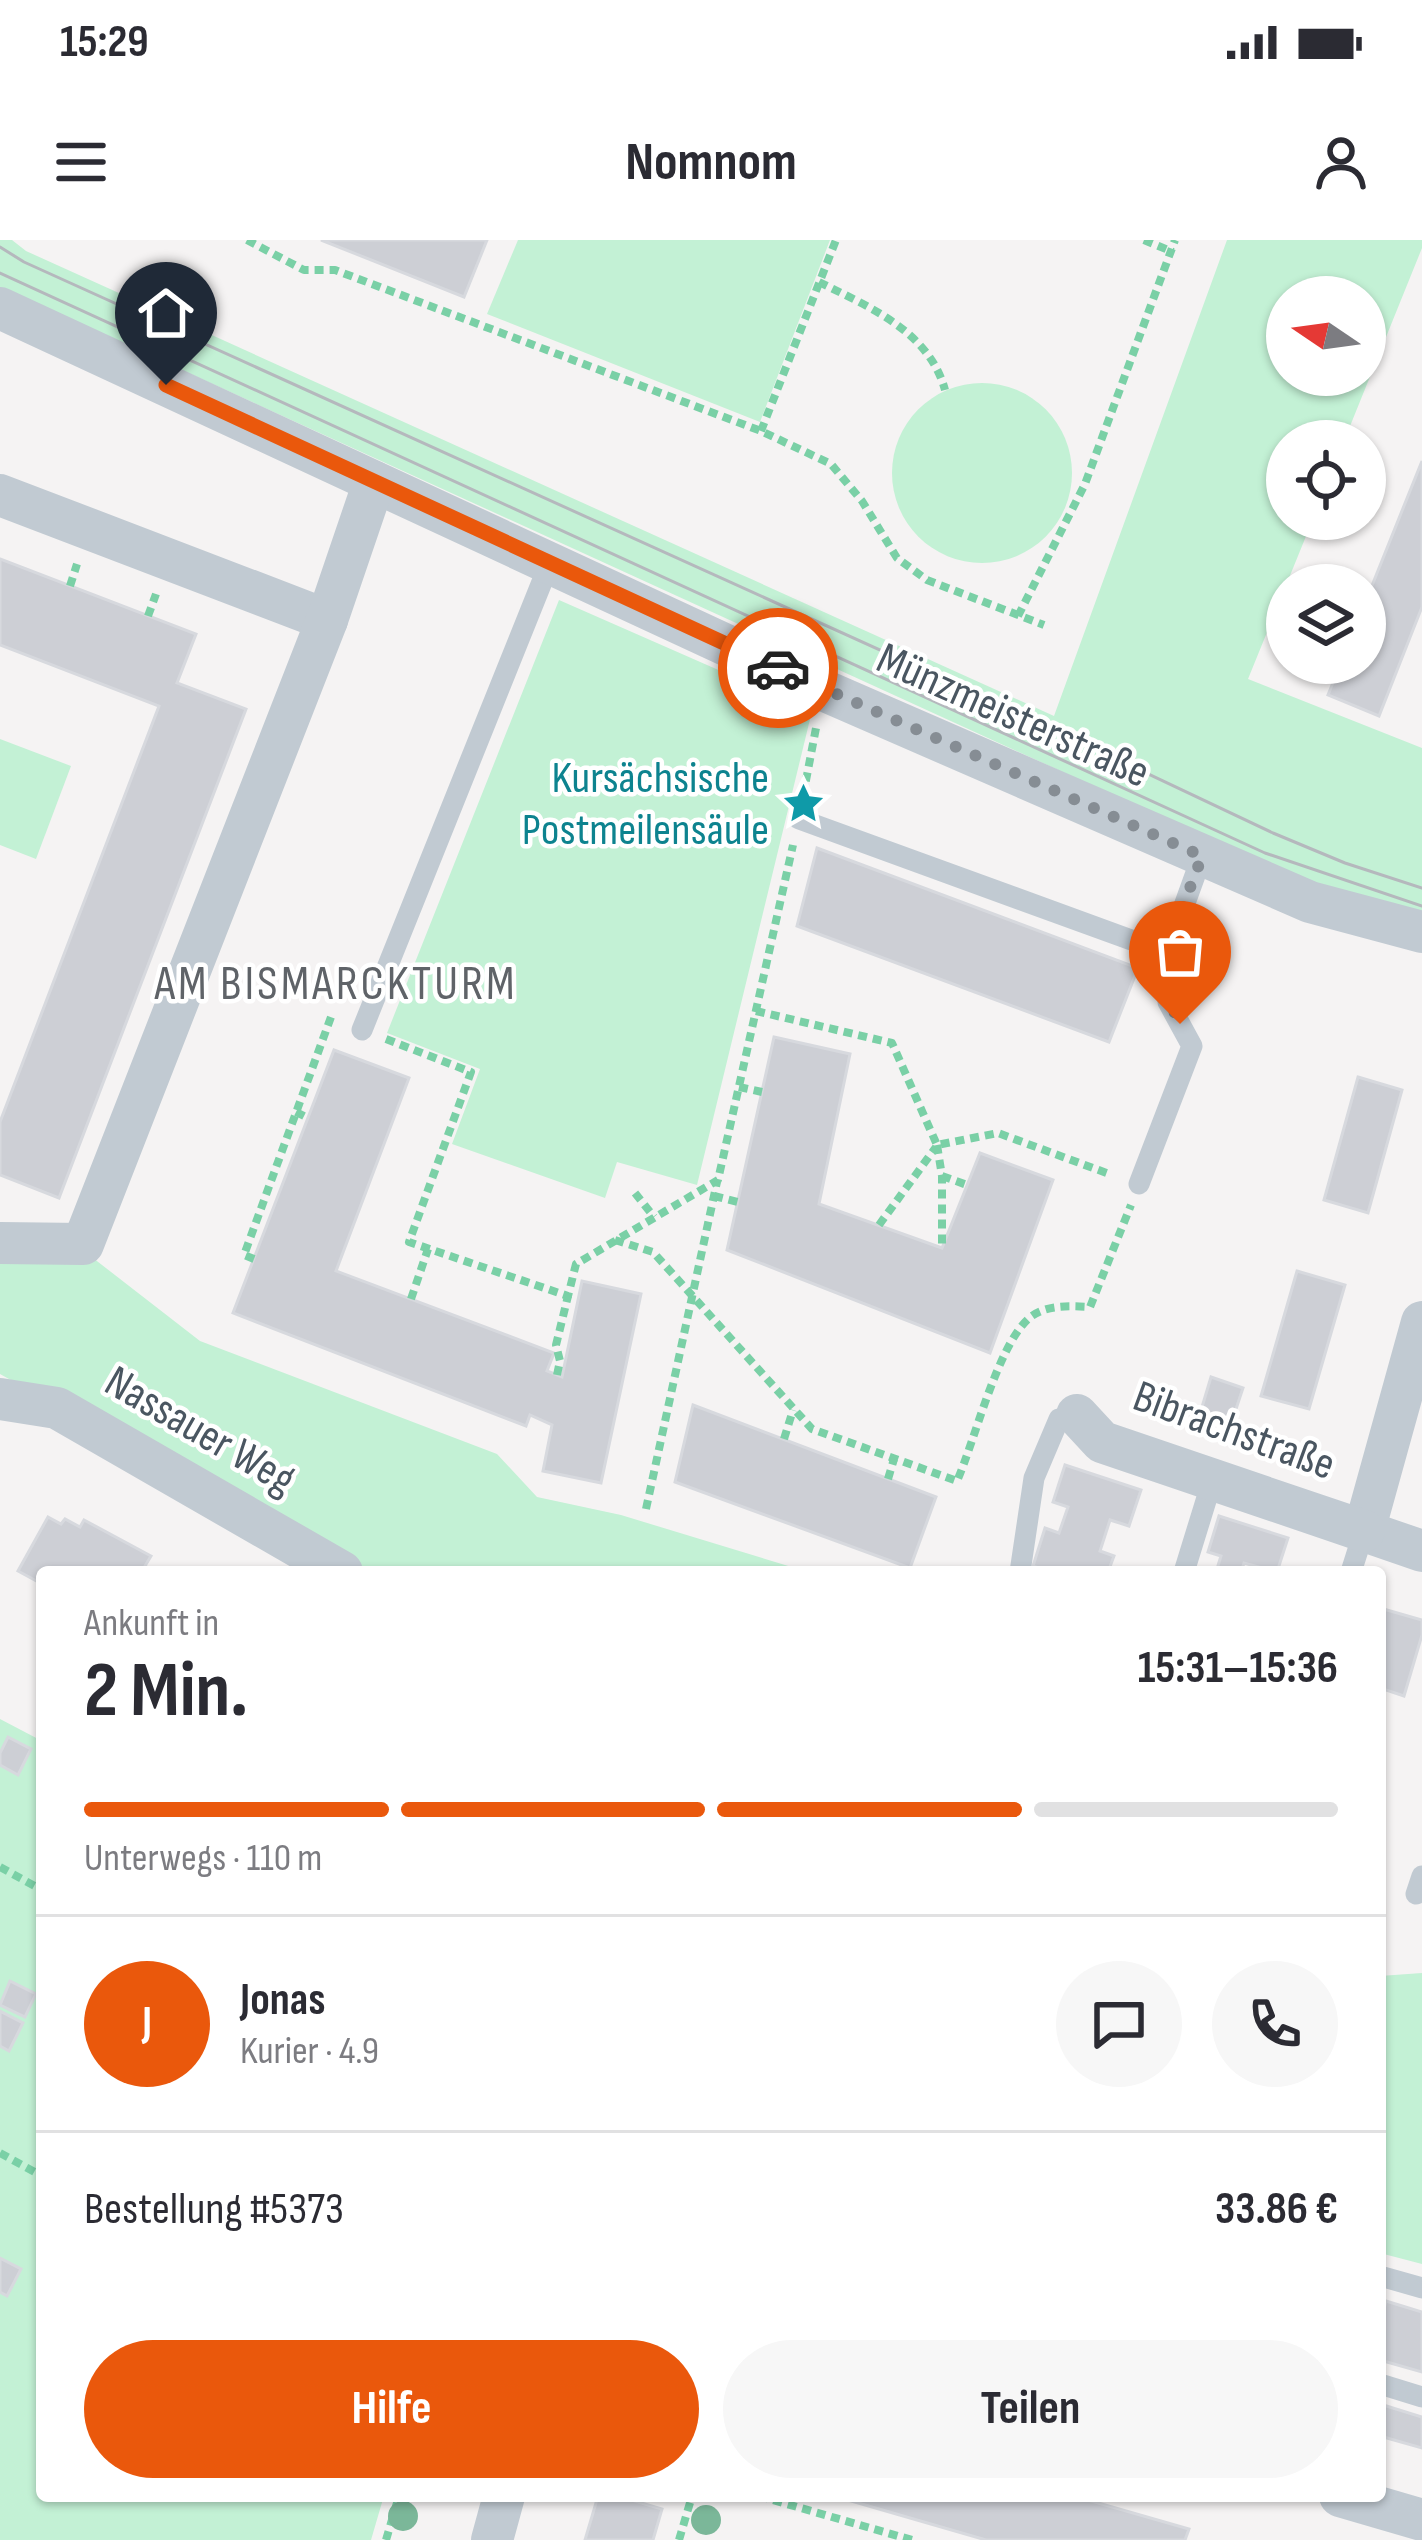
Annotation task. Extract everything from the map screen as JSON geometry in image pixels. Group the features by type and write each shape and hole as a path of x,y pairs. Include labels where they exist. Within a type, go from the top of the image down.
{"street":[{"name":"Münzmeisterstraße","path":"0,308 823,689 1202,856 1310,902 1422,932"},
{"path":"0,1243 83,1244 327,620 374,482"},
{"path":"0,495 327,620"},
{"name":"Bibrachstraße","path":"1364,1531 1422,1322"},
{"name":"Nassauer Weg","path":"0,1400 57,1408 332,1566"},
{"name":"Bibrachstraße","path":"1077,1415 1102,1442 1422,1551"},
{"path":"492,2540 502,2502"},
{"path":"1360,2502 1422,2520"}],"lane":[{"path":"362,1030 550,562"},
{"path":"799,819 1167,953"},
{"path":"1139,1184 1192,1046 1168,1002 1167,953 1202,856"},
{"path":"1021,1566 1034,1478 1059,1419 1077,1415"},
{"path":"1186,1566 1213,1478"},
{"path":"1353,1566 1364,1531"},
{"path":"1386,2278 1422,2288"},
{"path":"1386,2386 1422,2396"}],"path":[{"path":"247,240 304,271 335,270 760,431 831,464 862,501 897,558 927,580 1043,625"},
{"path":"760,431 836,240"},
{"path":"1144,240 1173,252"},
{"path":"1018,616 1085,484 1175,240"},
{"path":"819,282 875,310 916,339 940,371 945,390"},
{"path":"646,1509 799,819 823,689"},
{"path":"756,1011 892,1043 937,1145 942,1247"},
{"path":"362,1030 472,1072 409,1242 568,1296"},
{"path":"739,1087 762,1093"},
{"path":"296,1112 308,1118"},
{"path":"615,1240 653,1252 812,1430 957,1481 1009,1347 1029,1318 1063,1305 1090,1307 1139,1184 998,1133 937,1145 879,1226"},
{"path":"942,1176 967,1185"},
{"path":"557,1375 556,1345 575,1264 718,1180"},
{"path":"635,1193 654,1217"},
{"path":"714,1196 738,1202"},
{"path":"411,1299 428,1249"},
{"path":"784,1439 794,1408"},
{"path":"887,1479 894,1459"},
{"path":"0,1867 36,1887"},
{"path":"0,2153 36,2173"},
{"path":"386,2540 397,2502"},
{"path":"680,2540 690,2502"},
{"path":"780,2502 911,2540"}],"green space":[{"path":"0,240 12,240 26,251 1054,716 1227,240 1422,240 1386,337 1386,276 1266,276 1266,396 1362,396 1352,420 1266,420 1266,540 1304,540 1295,564 1266,564 1266,635 1248,679 1422,748 1422,917 1311,881 1216,842 0,287"},
{"path":"518,240 830,240 760,422 487,314"},
{"path":"982,383 1017,389 1046,409 1066,438 1072,473 1066,508 1046,537 1017,557 982,563 947,557 918,537 898,508 892,473 898,438 918,409 947,389"},
{"path":"559,600 812,711 697,1185 617,1162 605,1198 452,1144 480,1069 387,1033"},
{"path":"0,739 71,766 36,859 0,845"},
{"path":"0,1257 93,1258 200,1341 497,1454 537,1497 621,1515 788,1566 343,1566 0,1374"},
{"path":"0,1719 36,1738 36,2502 382,2502 371,2540 0,2540"},
{"path":"1422,1973 1422,2264 1386,2255 1386,1976"}],"building":[{"path":"321,240 487,240 464,297"},
{"path":"1422,461 1422,607 1379,716 1328,695 1332,684 1386,684 1386,564 1381,564"},
{"path":"0,559 196,634 177,683 246,709 59,1198 0,1175 0,1122 159,706 0,645"},
{"path":"817,848 1138,968 1109,1042 797,926"},
{"path":"774,1037 850,1054 819,1204 942,1248 980,1153 1053,1180 990,1353 727,1250"},
{"path":"334,1050 409,1078 336,1271 554,1353 547,1371 562,1377 582,1281 641,1294 601,1483 543,1471 552,1425 530,1415 526,1426 233,1313"},
{"path":"1358,1077 1402,1090 1368,1213 1324,1200"},
{"path":"1297,1271 1345,1285 1309,1409 1261,1396"},
{"path":"1211,1377 1243,1388 1230,1427 1199,1417"},
{"path":"693,1405 936,1497 911,1566 905,1566 675,1482"},
{"path":"1065,1465 1141,1490 1129,1526 1110,1520 1100,1551 1114,1556 1110,1566 1033,1566 1045,1528 1059,1533 1068,1507 1053,1502"},
{"path":"1219,1516 1288,1538 1279,1566 1218,1566 1221,1556 1208,1552"},
{"path":"48,1517 80,1527 84,1520 151,1556 145,1566 36,1566 36,1581 18,1571"},
{"path":"1386,1610 1422,1620 1404,1696 1386,1690"},
{"path":"8,1737 31,1749 18,1775 0,1765"},
{"path":"10,1981 36,1994 25,2017 0,2005"},
{"path":"0,2011 23,2023 9,2051 0,2046"},
{"path":"0,2258 21,2269 7,2296 0,2292"},
{"path":"1386,2301 1422,2312 1422,2372 1386,2362"},
{"path":"1386,2406 1422,2417 1422,2448 1386,2438"},
{"path":"596,2502 638,2502 662,2509 653,2540 585,2540"},
{"path":"855,2502 1095,2502 1189,2529 1185,2540 986,2540"}],"tram line":[{"path":"0,247 1273,833 1422,888"},
{"path":"0,273 1265,853 1422,906"}],"way so far":[{"path":"778,668 1202,856 1167,953 1168,1002 1180,1024"}],"place":[{"name":"Kursächsische Postmeilensäule","path":"803,804"}],"district":[{"name":"AM BISMARCKTURM","path":"336,984"}],"route":[{"path":"166,385 778,668"}]}
